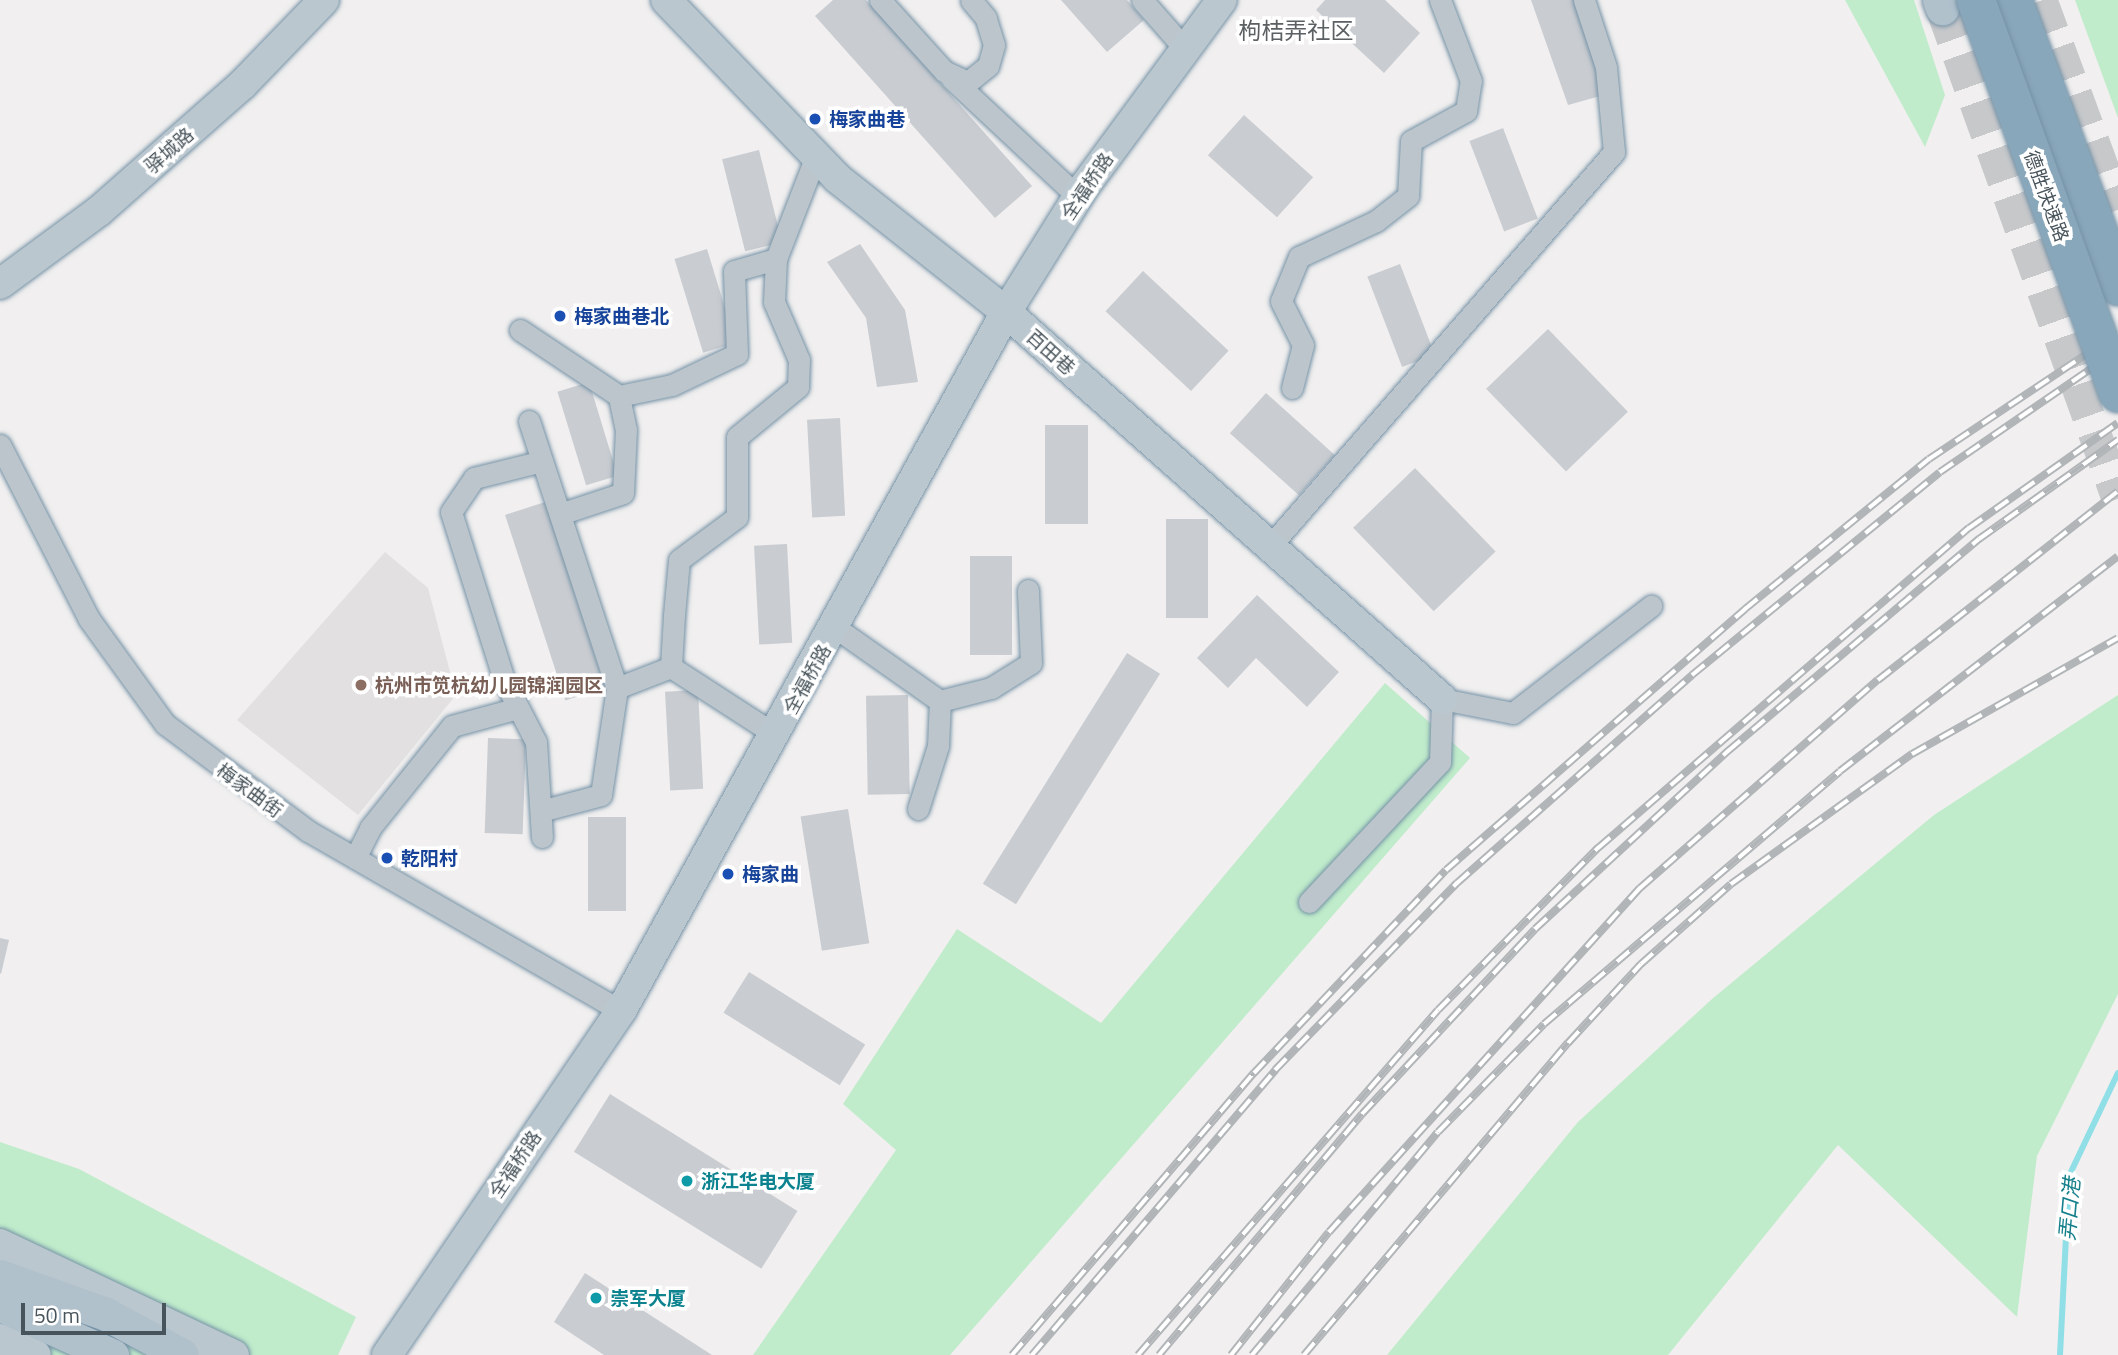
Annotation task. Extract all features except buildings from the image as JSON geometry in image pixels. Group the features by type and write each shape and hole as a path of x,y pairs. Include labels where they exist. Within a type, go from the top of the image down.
{"highway":[{"name":"德胜快速路","path":"2012,0 2118,286"},
{"name":"德胜快速路","path":"1952,3 2118,393"}],"main road":[{"path":"0,1276 106,1314 182,1355"},
{"path":"0,1306 112,1355"}],"street":[{"name":"驿城路","path":"0,284 99,211 242,85 324,0"},
{"name":"百田巷","path":"666,0 816,156 1006,312 1442,699"},
{"path":"880,0 944,71 1078,197"},
{"path":"944,71 968,82 988,66 994,45 986,18 971,0"},
{"path":"1142,0 1185,49"},
{"name":"全福桥路","path":"387,1355 621,1011 835,628 1006,312 1078,197 1222,0"},
{"path":"1292,388 1303,345 1281,301 1299,257 1376,221 1408,197 1411,141 1466,111 1471,81 1440,0"},
{"path":"1270,546 1614,152 1606,67 1584,0"},
{"path":"671,667 679,560 737,517 737,437 798,387 799,360 774,302 776,259 816,156"},
{"path":"619,396 672,385 737,354 734,271 776,259"},
{"path":"520,330 619,396 626,430 623,493 560,514"},
{"path":"529,421 617,688 601,795 541,811"},
{"name":"梅家曲街","path":"0,445 89,619 165,724 264,802 355,858 621,1011"},
{"path":"542,461 474,478 451,512 518,708 536,742 542,837"},
{"path":"835,628 940,701 991,688 1031,663 1028,590"},
{"path":"1308,902 1440,762 1442,699 1513,713 1651,606"},
{"path":"617,688 671,667"},
{"path":"671,667 776,735"},
{"path":"918,809 938,746 940,701"},
{"path":"355,858 370,828 452,726 518,708"},
{"path":"0,1244 234,1355"},
{"path":"0,1339 36,1355"}],"shaded area":[{"name":"杭州市笕杭幼儿园锦润园区","path":"385,552 428,588 456,695 358,815 237,720"}],"green space":[{"path":"1845,0 1914,0 1945,95 1925,147"},
{"path":"2075,0 2118,0 2118,118"},
{"path":"1385,683 1470,758 950,1355 753,1355 896,1150 843,1104 957,929 1101,1023"},
{"path":"2118,695 2118,994 2037,1156 2017,1317 1838,1145 1668,1355 1387,1355 1578,1122 1712,999 1934,815"},
{"path":"0,1142 79,1169 356,1317 338,1355 0,1355"}],"waterway":[{"name":"弄口港","path":"2060,1355 2069,1176 2118,1073"}],"tunnel":[{"path":"2041,0 2118,209"},
{"path":"1942,8 2118,498"}],"railway":[{"path":"1012,1355 1254,1073 1446,870 1745,609 1929,459 2118,333"},
{"path":"1032,1355 1275,1070 1457,883 1692,675 1940,472 2118,350"},
{"path":"1138,1355 1438,1010 1598,848 1969,528 2118,423"},
{"path":"1159,1355 1362,1114 1535,929 1728,751 1979,539 2118,440"},
{"path":"1231,1355 1329,1232 1640,888 1878,680 2118,491"},
{"path":"1252,1355 1438,1132 1544,1024 1840,771 2118,556"},
{"path":"1304,1355 1568,1043 1641,964 1731,884 1912,754 2118,638"}],"place":[{"name":"梅家曲巷","path":"815,119"},
{"name":"梅家曲巷北","path":"560,316"},
{"name":"杭州市笕杭幼儿园锦润园区","path":"361,685"},
{"name":"乾阳村","path":"387,858"},
{"name":"梅家曲","path":"728,874"},
{"name":"浙江华电大厦","path":"687,1181"},
{"name":"崇军大厦","path":"596,1298"}],"district":[{"name":"枸桔弄社区","path":"1296,31"}]}
